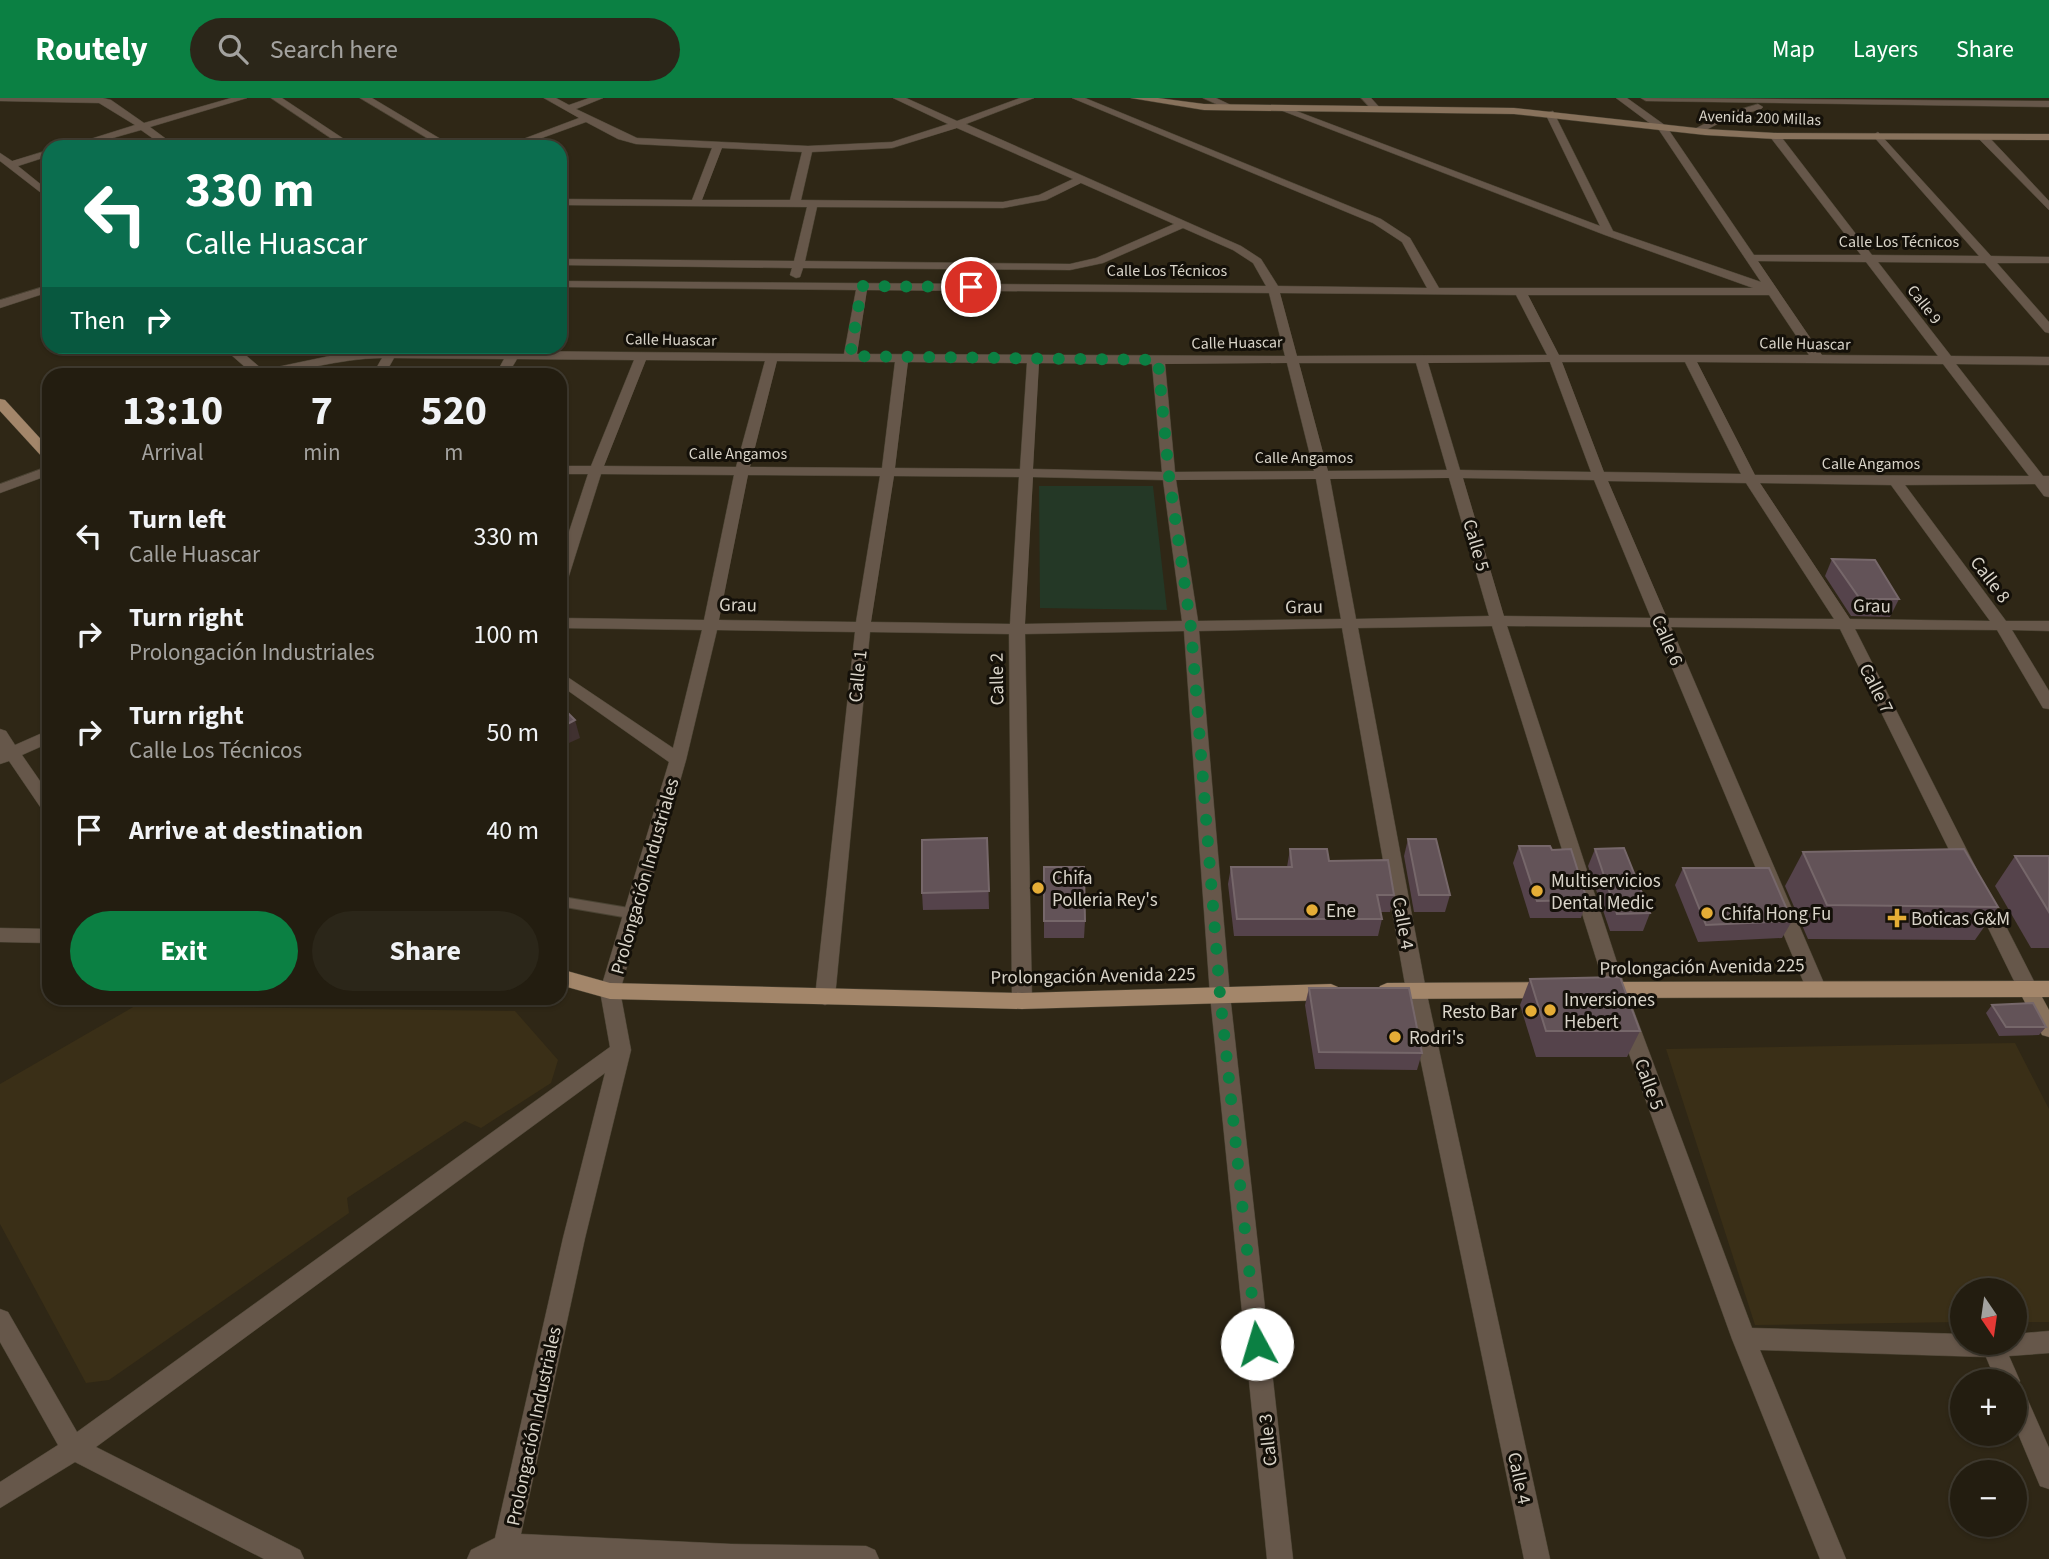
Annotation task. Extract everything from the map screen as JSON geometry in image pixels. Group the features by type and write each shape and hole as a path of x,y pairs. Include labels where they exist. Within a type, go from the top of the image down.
{"main road":[{"name":"Avenida 200 Millas","path":"1136,98 1185,105 1230,107 1550,113 1663,128 1774,135 2049,137"},
{"path":"0,403 42,448"},
{"name":"Prolongación Avenida 225","path":"567,979 610,991 825,997 1022,1000 1346,992"},
{"name":"Calle 7","path":"2028,989 2049,1029"},
{"name":"Prolongación Avenida 225","path":"1374,991 2049,989"}],"street":[{"path":"0,98 108,102 163,140"},
{"path":"94,140 242,98"},
{"path":"276,98 340,140"},
{"path":"365,98 437,140"},
{"path":"549,98 636,141 808,149 892,145 1029,98"},
{"path":"568,108 598,98"},
{"path":"898,98 1237,248 1257,261 1273,288"},
{"path":"1077,98 1377,221 1406,240 1435,290"},
{"path":"1208,98 1230,107"},
{"path":"1366,98 1376,109"},
{"path":"1621,98 1663,128 1818,359"},
{"path":"1646,98 2049,104"},
{"path":"1882,103 1906,98"},
{"path":"1918,103 1942,98"},
{"path":"1696,131 1724,117 1755,107 1789,102"},
{"path":"1280,108 1609,233 1773,291"},
{"path":"1550,113 1609,233"},
{"path":"527,140 588,118"},
{"name":"Calle 9","path":"1774,135 2044,480 2049,493"},
{"path":"1878,135 2049,329"},
{"path":"1983,136 2049,207"},
{"path":"696,202 718,146"},
{"path":"795,202 808,149"},
{"path":"13,164 42,155"},
{"path":"0,156 42,189"},
{"path":"567,202 1003,205 1042,198 1082,179"},
{"path":"793,285 813,203"},
{"path":"567,262 1087,266 1184,224"},
{"name":"Calle Los Técnicos","path":"1750,258 2049,260"},
{"name":"Calle Los Técnicos","path":"567,284 1520,292 1773,291"},
{"path":"850,356 862,286"},
{"name":"Calle 4","path":"1273,288 1289,357 1322,474 1416,990 1537,1559"},
{"path":"0,304 42,290"},
{"name":"Calle 6","path":"1520,292 1555,359 1660,622 1815,988"},
{"path":"236,354 253,368"},
{"path":"276,368 314,354"},
{"name":"Calle Huascar","path":"289,368 358,354"},
{"path":"505,368 513,354"},
{"name":"Calle Huascar","path":"513,354 1158,360 1289,357 2049,361"},
{"path":"567,560 596,470 642,354"},
{"name":"Prolongación Industriales","path":"505,1552 574,1238 621,1050 610,991 635,914 678,760 711,624 742,471 772,356"},
{"name":"Calle 1","path":"825,997 863,625 888,472 902,357"},
{"name":"Calle 2","path":"1022,1000 1017,629 1033,358"},
{"name":"Calle 7","path":"1689,358 1751,480 1844,624 2028,989"},
{"name":"Calle 5","path":"1421,359 1457,474 1498,621 1616,990 1744,1339 1833,1559"},
{"name":"Calle 3","path":"1158,360 1169,476 1191,628 1220,995 1279,1559"},
{"name":"Calle Angamos","path":"567,470 2044,480"},
{"path":"0,489 42,473"},
{"name":"Calle 8","path":"1895,481 2002,625 2049,704"},
{"name":"Grau","path":"567,623 1017,629 1498,621 2049,626"},
{"path":"567,682 678,760"},
{"path":"0,735 6,755 42,799"},
{"path":"6,755 42,739"},
{"path":"0,935 42,936"},
{"path":"0,1496 74,1449 621,1050"},
{"path":"0,1320 74,1449 291,1559"},
{"path":"1744,1339 1950,1345"},
{"path":"2027,1344 2049,1342"},
{"path":"2027,1425 2049,1477"},
{"path":"480,1559 505,1552 866,1559"}],"lane":[{"path":"567,902 635,914"}],"shaded area":[{"path":"135,1006 515,1011 558,1060 551,1083 481,1128 465,1121 347,1198 349,1213 109,1380 86,1383 0,1224 0,1084"},
{"path":"2015,1043 2049,1109 2049,1322 2027,1322 2027,1278 1950,1278 1950,1322 1755,1325 1666,1049"}],"green space":[{"path":"1039,486 1153,486 1167,610 1040,608"}],"building":[{"path":"1832,559 1875,560 1899,599 1860,599"},
{"path":"567,712 575,720 567,724"},
{"path":"987,838 989,891 922,893 922,840"},
{"path":"1408,839 1436,839 1450,895 1419,895"},
{"path":"1519,846 1571,849 1587,900 1537,901"},
{"path":"1624,848 1650,913 1617,914 1595,849"},
{"path":"1290,849 1327,849 1329,861 1388,860 1394,895 1377,895 1382,919 1237,919 1231,867 1292,867"},
{"path":"1964,849 1998,907 1827,905 1803,852"},
{"path":"2015,856 2049,856 2049,912"},
{"path":"1044,867 1084,867 1085,921 1044,921"},
{"path":"1683,868 1769,868 1792,921 1706,925"},
{"path":"1620,977 1640,1031 1546,1031 1530,979"},
{"path":"1309,988 1409,988 1422,1053 1319,1052"},
{"path":"2033,1003 2046,1027 2006,1027 1992,1005"}],"place":[{"name":"Chifa Polleria Rey's","path":"1038,888"},
{"name":"Multiservicios Dental Medic","path":"1537,891"},
{"name":"Ene","path":"1312,910"},
{"name":"Chifa Hong Fu","path":"1707,913"},
{"name":"Boticas G&M","path":"1897,918"},
{"name":"Inversiones Hebert","path":"1550,1010"},
{"name":"Resto Bar","path":"1531,1011"},
{"name":"Rodri's","path":"1395,1037"}],"route":[{"path":"971,287 862,286 850,356 1158,360 1169,476 1191,628 1220,995 1257,1344"}]}
